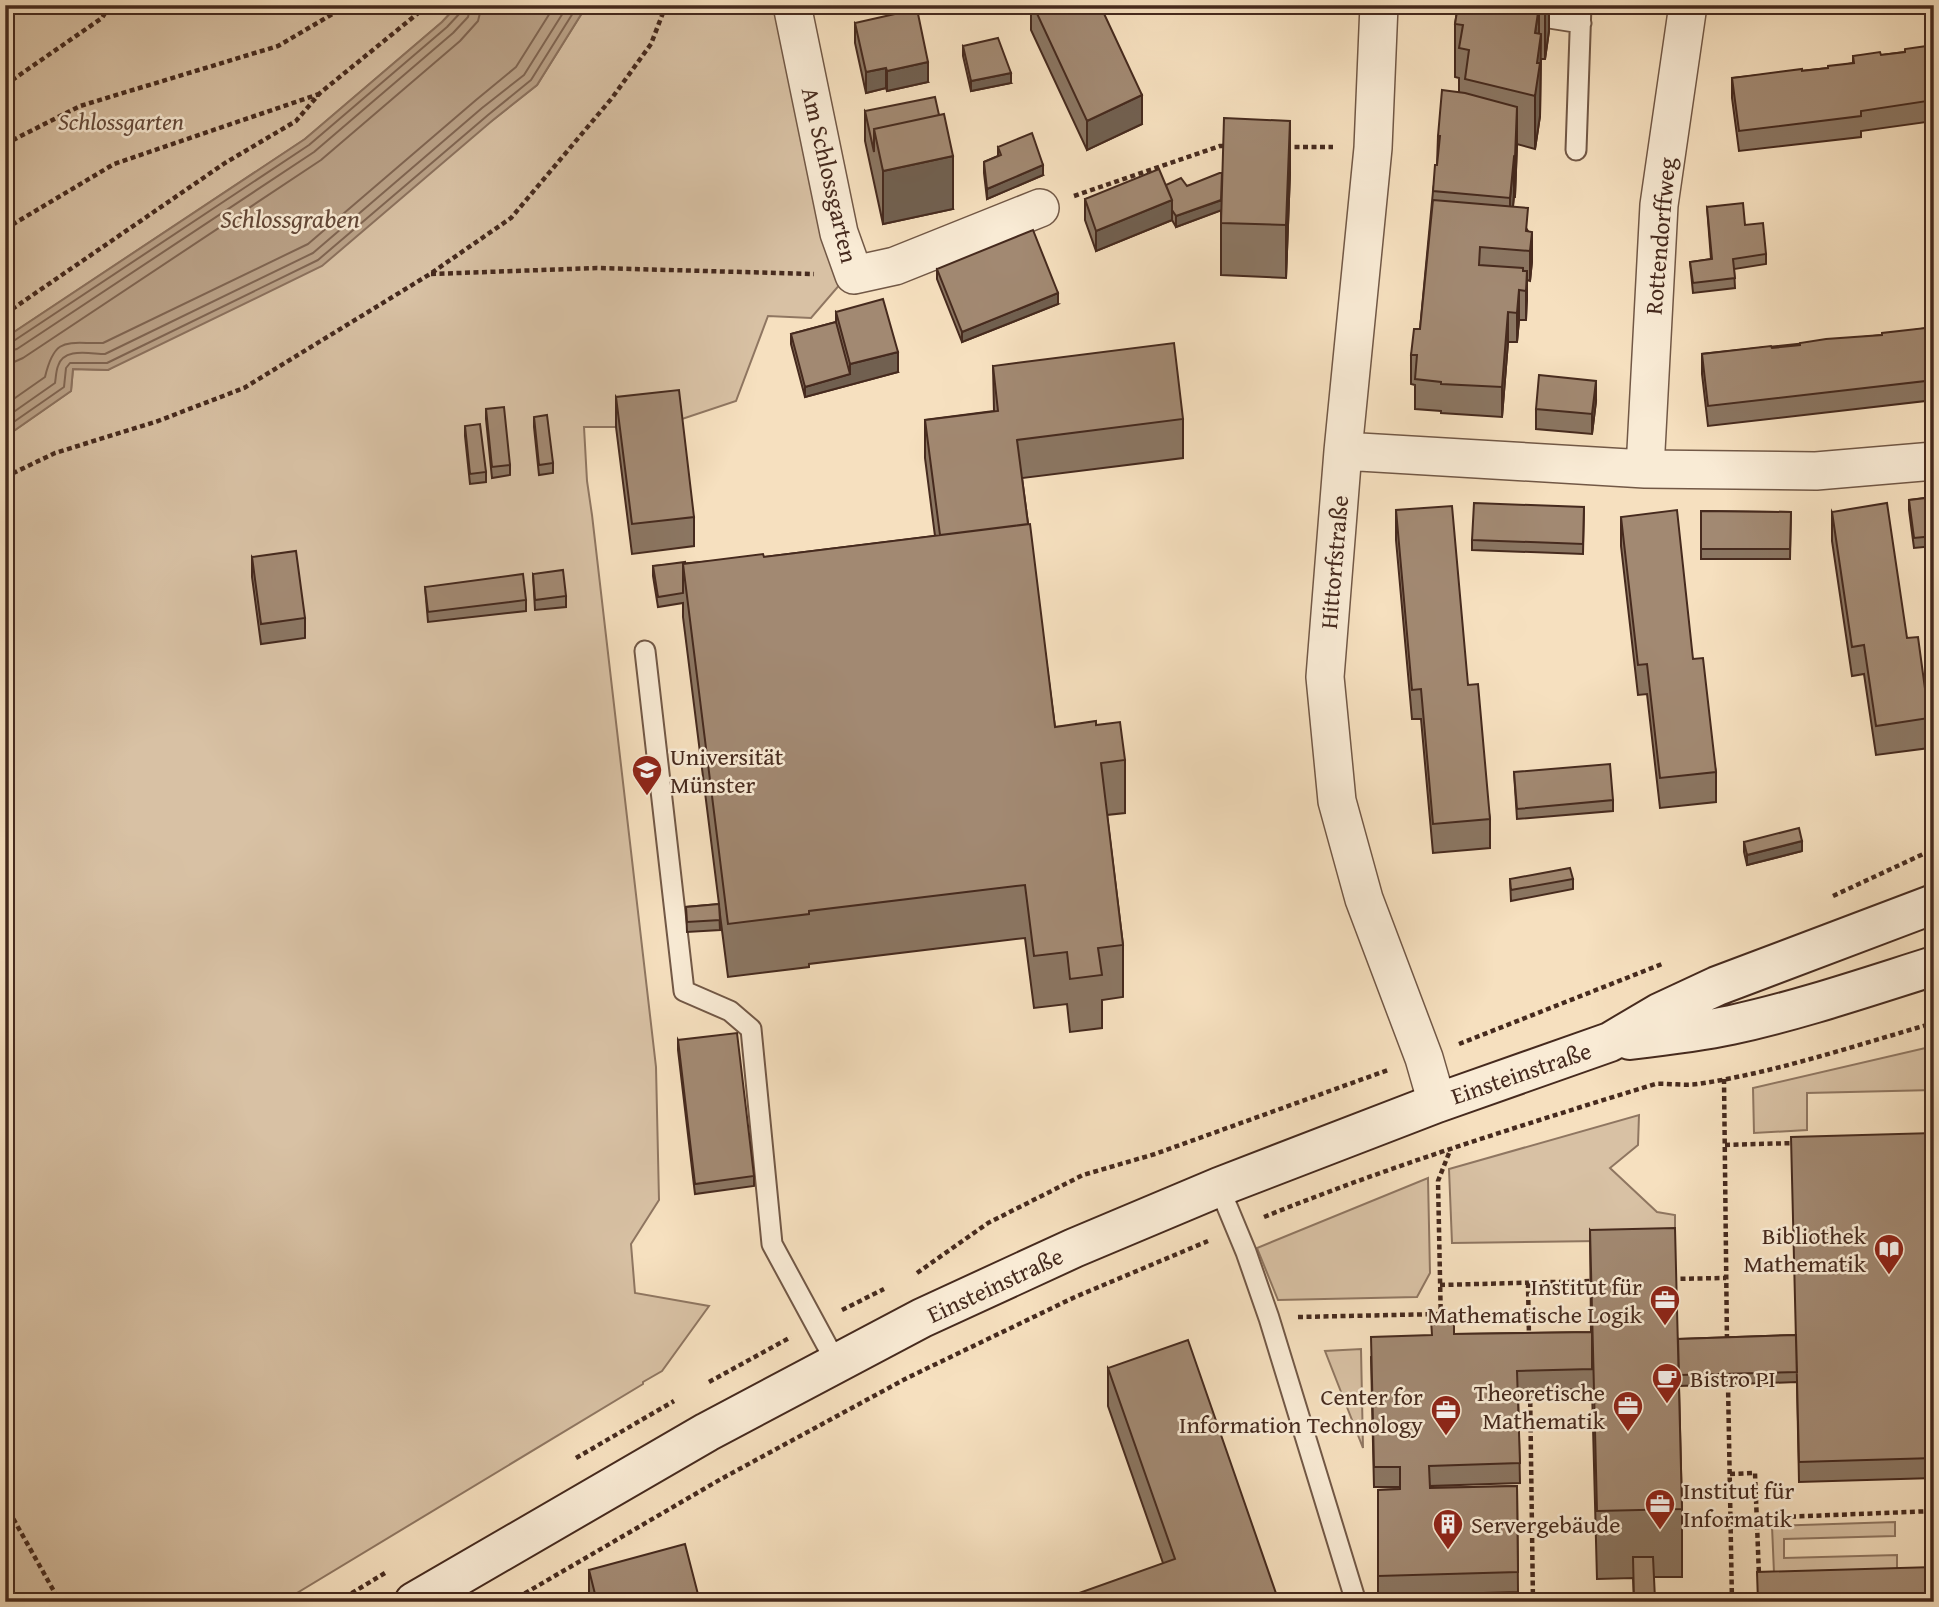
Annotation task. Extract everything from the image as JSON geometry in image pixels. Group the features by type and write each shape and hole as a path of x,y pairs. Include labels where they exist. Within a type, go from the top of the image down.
{"main road":[{"name":"Einsteinstraße","path":"414,1602 707,1432 948,1306 1074,1248 1219,1187 1437,1103 1610,1042 1659,1013 1717,986 1934,904"},
{"name":"Einsteinstraße","path":"1610,1042 1731,1025 1934,966"}],"street":[{"name":"Am Schlossgarten","path":"792,5 839,233 854,275 895,266 1040,208"},
{"name":"Hittorfstraße","path":"1379,5 1373,148 1343,451 1325,677 1337,802 1364,899 1424,1058 1437,1103"},
{"name":"Rottendorffweg","path":"1645,469 1658,205 1688,5"},
{"path":"1343,451 1645,469 1816,471 1934,461"}],"lane":[{"path":"1543,17 1581,14 1576,150"},
{"path":"645,651 684,991 730,1011 751,1029 772,1244 836,1364"},
{"path":"1219,1187 1269,1318 1356,1602"}],"path":[{"path":"5,85 102,18 110,5"},
{"path":"5,144 80,106 278,46 336,12 342,5"},
{"path":"5,314 225,163 296,121 320,93 417,14 424,5"},
{"path":"5,477 55,453 158,421 244,388 430,274 510,218 612,98 651,44 666,5"},
{"path":"5,229 114,164 320,93"},
{"path":"1040,208 1220,146 1234,146"},
{"path":"1275,146 1373,148"},
{"path":"430,274 597,268 854,275"},
{"path":"510,1602 721,1479 907,1378 1075,1297 1266,1216 1451,1148 1655,1084 1695,1084 1724,1079 1798,1062 1934,1023"},
{"path":"1724,1079 1727,1348"},
{"path":"1725,1144 1806,1142"},
{"path":"1441,1327 1438,1181 1451,1148"},
{"path":"1660,1280 1726,1278"},
{"path":"1440,1285 1594,1281"},
{"path":"1528,1283 1529,1338"},
{"path":"1269,1318 1441,1314"},
{"path":"1530,1380 1533,1602"},
{"path":"1728,1384 1732,1602"},
{"path":"1730,1474 1755,1473 1759,1588"},
{"path":"5,1504 60,1602"},
{"path":"1756,1518 1934,1511"}],"green space":[{"name":"Schlossgarten","path":"5,5 458,5 442,22 305,139 5,338"},
{"path":"587,5 784,5 842,282 811,318 768,316 736,401 679,420 616,427 584,427 587,481 656,1067 659,1200 631,1244 635,1293 709,1306 662,1371 282,1602 5,1602 5,437 71,391 73,369 108,370 493,120 537,85"},
{"path":"1934,1046 1934,1090 1807,1093 1807,1130 1754,1133 1753,1088"},
{"path":"1639,1115 1638,1145 1610,1168 1657,1212 1675,1215 1675,1240 1452,1243 1449,1169"},
{"path":"1428,1178 1430,1273 1417,1297 1278,1300 1257,1248"},
{"path":"1361,1349 1363,1448 1325,1351"},
{"path":"1895,1522 1895,1536 1784,1539 1784,1558 1897,1555 1897,1570 1774,1573 1772,1526"}],"water":[{"name":"Schlossgraben","path":"458,5 587,5 537,85 322,266 108,370 73,369 71,391 5,437 5,338 305,139 442,22"}],"building":[{"path":"1033,5 1100,5 1142,95 1087,121"},
{"path":"1458,5 1545,5 1539,6 1535,33 1541,34 1535,96 1465,79 1469,50 1459,48 1463,25 1455,24"},
{"path":"917,9 928,62 887,71 886,68 866,72 855,23"},
{"path":"998,38 1011,73 971,81 963,46"},
{"path":"1934,45 1934,100 1861,111 1861,116 1739,131 1732,78 1828,68 1854,63 1853,56 1905,52 1905,49"},
{"path":"1442,90 1465,93 1517,107 1510,198 1433,191"},
{"path":"935,97 939,115 874,129 874,152 865,111"},
{"path":"944,114 953,156 883,171 874,129"},
{"path":"1224,118 1290,121 1286,225 1221,223"},
{"path":"1032,133 1043,165 987,189 984,162 1001,155 998,147"},
{"path":"1159,169 1172,200 1096,231 1085,199"},
{"path":"1222,172 1221,200 1176,216 1166,185 1181,178 1187,186"},
{"path":"1433,200 1528,208 1526,231 1532,232 1530,251 1480,247 1479,265 1523,268 1523,271 1527,271 1526,291 1519,290 1517,313 1508,312 1502,387 1441,384 1415,379 1417,355 1411,355 1414,329 1420,329"},
{"path":"1743,203 1745,225 1763,223 1766,254 1733,259 1735,278 1693,283 1690,262 1712,259 1707,207"},
{"path":"1033,230 1058,293 962,332 937,269"},
{"path":"883,299 898,352 850,364 836,312"},
{"path":"836,322 850,374 805,387 791,334"},
{"path":"1934,327 1934,380 1708,406 1702,354 1800,345 1826,339 1882,335"},
{"path":"1174,343 1183,419 1017,440 1028,524 940,535 925,420 998,411 993,366"},
{"path":"1539,375 1596,381 1592,414 1536,409"},
{"path":"679,390 694,517 632,524 616,397"},
{"path":"504,407 510,465 492,467 486,409"},
{"path":"547,415 553,463 539,465 534,417"},
{"path":"480,424 486,472 470,474 465,426"},
{"path":"1934,497 1934,536 1914,538 1909,500"},
{"path":"1474,503 1584,507 1583,544 1472,540"},
{"path":"1887,503 1907,638 1918,637 1929,718 1876,726 1864,645 1852,647 1832,512"},
{"path":"1452,506 1468,685 1478,684 1490,819 1433,824 1421,689 1412,690 1396,510"},
{"path":"1677,510 1693,659 1703,658 1716,772 1660,778 1647,664 1638,665 1621,517"},
{"path":"1701,511 1791,512 1790,549 1701,549"},
{"path":"1030,524 1055,727 1096,721 1096,725 1120,722 1125,760 1101,763 1123,945 1098,948 1102,975 1070,979 1067,952 1034,956 1025,885 809,911 809,914 728,924 683,564 763,554 764,557"},
{"path":"296,551 305,618 261,624 252,557"},
{"path":"685,562 683,593 658,597 653,566"},
{"path":"563,570 566,596 535,600 533,574"},
{"path":"523,574 526,600 428,612 425,587"},
{"path":"1610,764 1613,800 1517,809 1514,772"},
{"path":"1799,828 1802,841 1747,855 1744,842"},
{"path":"1570,868 1573,879 1511,890 1510,879"},
{"path":"719,904 720,920 687,922 686,907"},
{"path":"737,1033 754,1176 695,1184 678,1040"},
{"path":"1934,1133 1934,1458 1799,1462 1791,1137"},
{"path":"1675,1228 1682,1509 1597,1511 1590,1230"},
{"path":"1431,1320 1454,1320 1454,1334 1592,1332 1592,1369 1517,1371 1520,1463 1429,1466 1430,1488 1517,1486 1518,1572 1378,1576 1378,1490 1400,1489 1400,1467 1374,1467 1371,1337 1432,1335"},
{"path":"1796,1335 1797,1372 1679,1375 1678,1339"},
{"path":"1188,1340 1279,1602 1054,1602 1175,1559 1108,1368"},
{"path":"685,1544 700,1602 597,1602 589,1570"},
{"path":"1633,1557 1653,1557 1655,1599 1634,1600"},
{"path":"1934,1567 1934,1602 1758,1602 1757,1572"},
{"path":"1662,1599 1663,1602 1554,1602"}],"place":[{"name":"Universität Münster","path":"647,797"},
{"name":"Bibliothek Mathematik","path":"1889,1276"},
{"name":"Institut für Mathematische Logik","path":"1665,1327"},
{"name":"Bistro PI","path":"1667,1405"},
{"name":"Theoretische Mathematik","path":"1628,1433"},
{"name":"Center for Information Technology","path":"1446,1437"},
{"name":"Institut für Informatik","path":"1660,1531"},
{"name":"Servergebäude","path":"1448,1551"}]}
